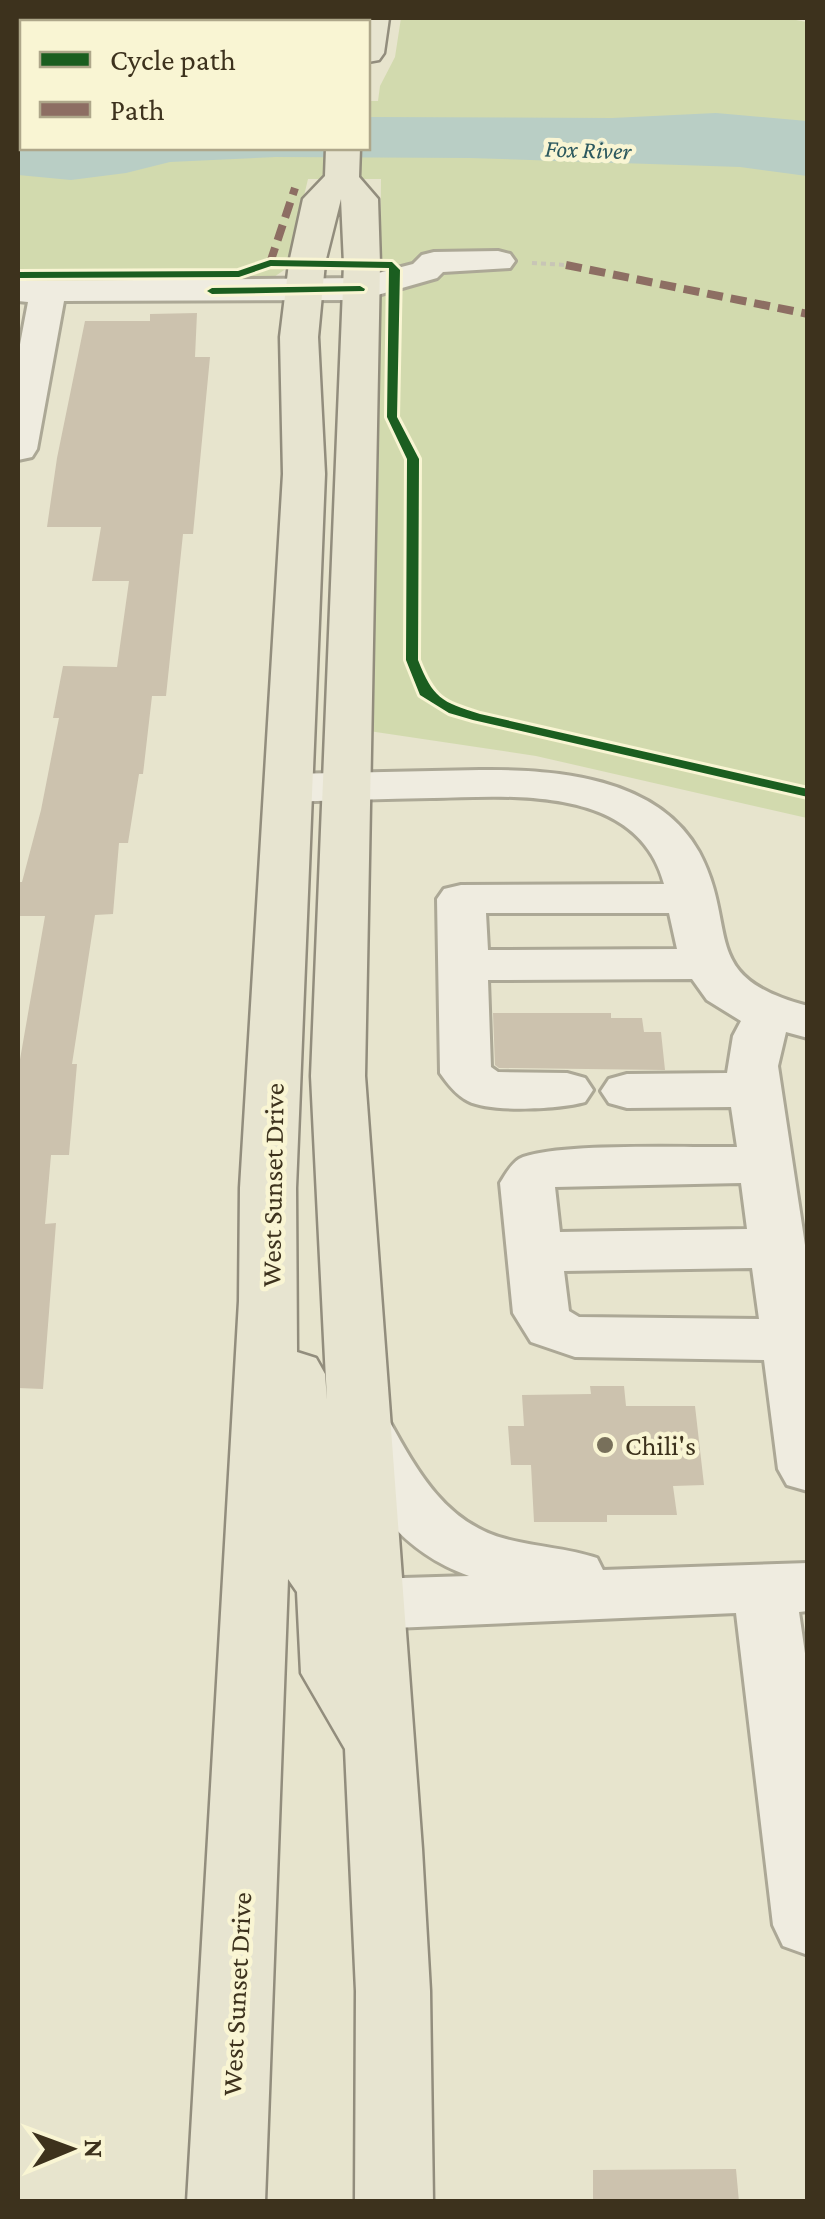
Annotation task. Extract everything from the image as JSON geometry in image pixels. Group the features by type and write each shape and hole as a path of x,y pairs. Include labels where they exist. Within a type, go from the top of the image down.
{"main road":[{"name":"West Sunset Drive","path":"342,163 360,199 360,290 338,1076 393,1991 394,2202"},
{"name":"West Sunset Drive","path":"226,2202 269,1301 268,1188 304,474 299,337 303,290 320,199 342,163"},
{"path":"269,1301 297,1382 303,1492 328,1540 371,1604"},
{"path":"258,1555 287,1554 312,1561 330,1589 335,1673 380,1746"}],"street":[{"path":"18,449 33,291 360,290 425,271 434,262 498,261"},
{"path":"288,788 525,784 576,790 616,802 656,828 674,852 687,880 696,941 712,974 735,997 788,1019"},
{"path":"567,1090 486,1089 466,1073 462,1045 461,900 690,898"},
{"path":"464,965 707,964"},
{"path":"788,1019 758,1036 752,1066 808,1469"},
{"path":"627,1091 755,1090"},
{"path":"765,1165 558,1168 538,1172 528,1183 541,1313 551,1328 575,1337 790,1340"},
{"path":"534,1252 777,1248"},
{"path":"359,1418 380,1463 405,1501 438,1535 470,1555 567,1574 691,1588"},
{"path":"371,1604 543,1600 691,1588 786,1587 808,1925"}],"green space":[{"path":"18,18 312,20 20,20 20,150 370,150 370,101 378,101 380,86 395,57 401,18 785,18 807,22 807,818 536,756 369,731 379,452 381,179 308,179 287,268 274,277 18,280"}],"water":[{"name":"Fox River","path":"716,113 807,121 807,176 740,167 470,158 276,157 170,162 71,180 18,175 18,132 20,150 370,150 370,117 612,118"}],"building":[{"path":"197,313 195,357 210,357 193,534 183,534 166,696 152,696 143,774 139,774 128,843 119,843 113,914 95,915 72,1064 77,1064 69,1155 51,1155 45,1224 56,1223 43,1389 18,1388 18,1071 45,916 18,916 18,882 22,882 41,810 59,718 53,718 63,666 117,667 129,581 92,581 101,527 47,527 57,458 85,321 150,321 150,314"},
{"path":"493,1013 611,1013 611,1018 642,1018 644,1032 661,1032 665,1070 499,1068 495,1065"},
{"name":"Chili's","path":"590,1386 624,1386 626,1406 695,1406 704,1485 673,1486 677,1515 607,1515 607,1522 534,1522 531,1465 511,1465 508,1426 524,1426 522,1395 591,1394"},
{"path":"736,2169 739,2202 593,2202 593,2170"}],"marked path":[{"path":"270,263 295,188"},
{"path":"566,265 808,314"}],"cycle path":[{"path":"18,275 239,274 270,263 392,265 392,417 413,459 412,660 424,692 453,710 477,717 808,793"},
{"path":"212,291 360,289"}],"place":[{"name":"Chili's","path":"605,1445"}]}
